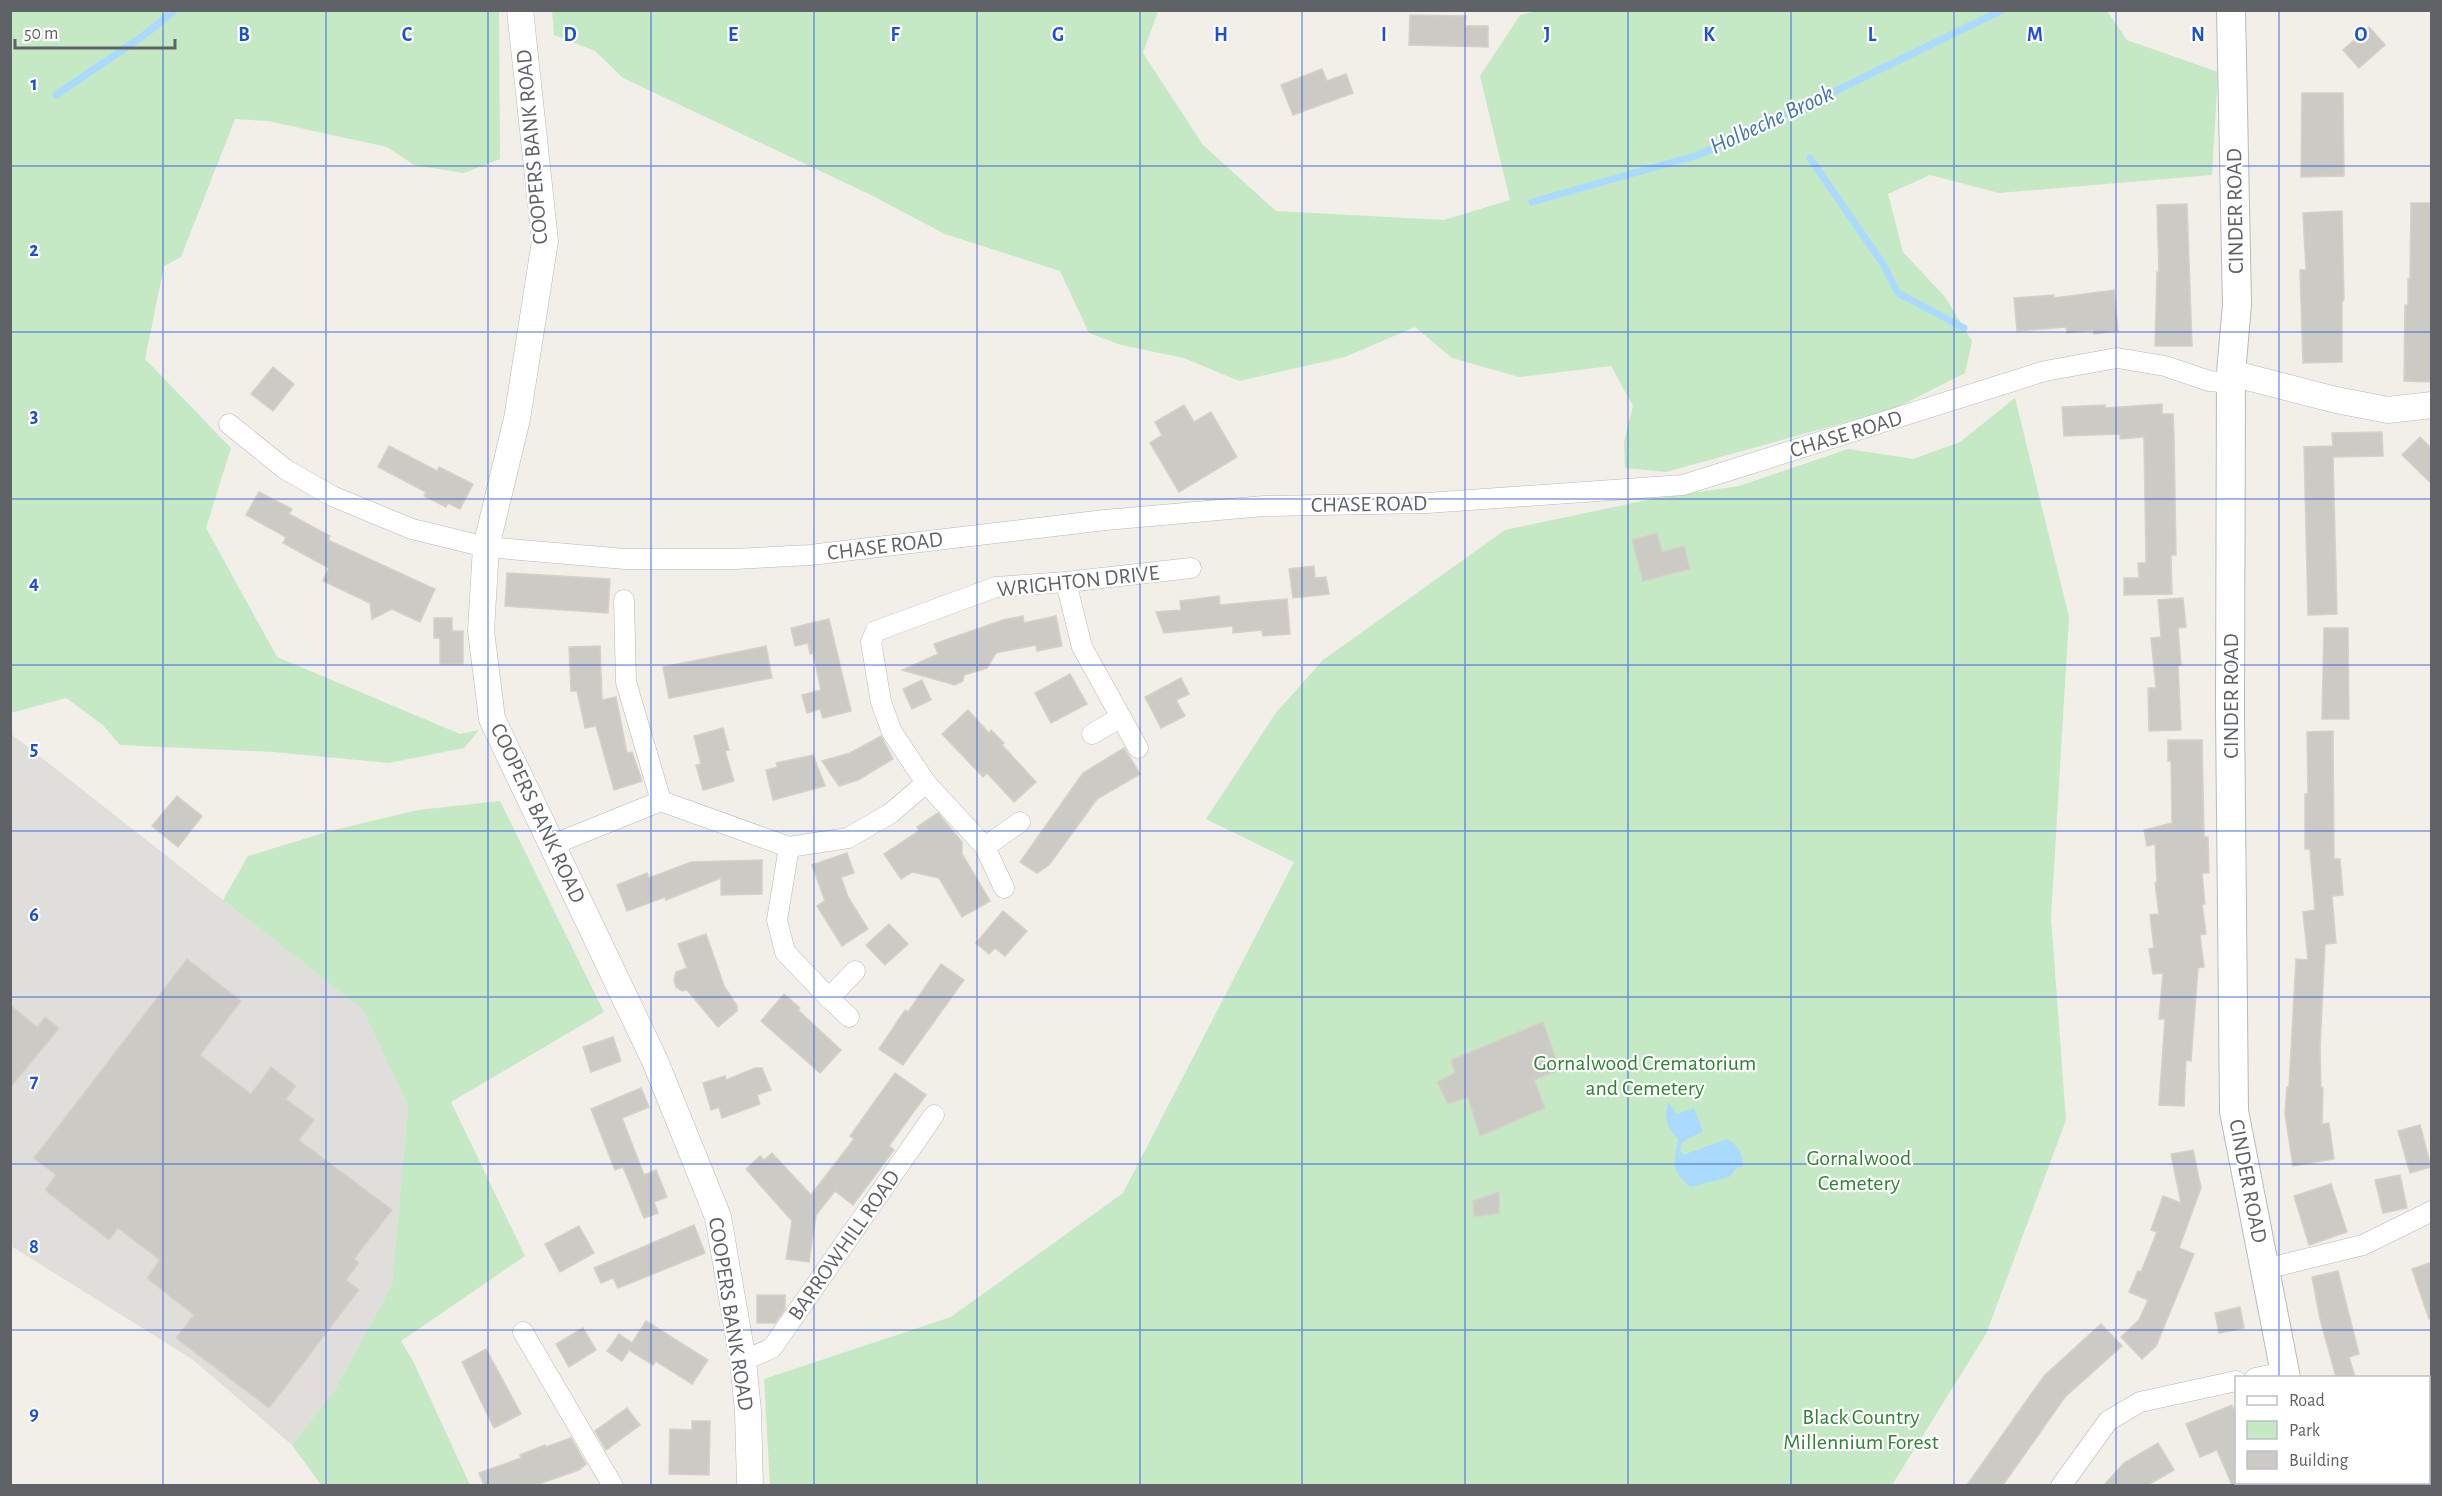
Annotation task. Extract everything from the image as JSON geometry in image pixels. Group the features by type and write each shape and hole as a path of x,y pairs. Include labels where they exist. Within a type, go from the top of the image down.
{"main road":[{"name":"CINDER ROAD","path":"2231,10 2237,306 2232,378 2230,712 2234,1111 2285,1375"}],"street":[{"name":"COOPERS BANK ROAD","path":"521,22 545,241 517,419 486,547 482,631 492,719 655,1061 718,1217 743,1361 748,1411 750,1485"},
{"name":"CHASE ROAD","path":"230,424 285,470 332,496 412,529 486,547 625,559 745,559 810,555 1105,520 1264,506 1426,503 1683,485 2045,371 2117,358 2165,366 2209,381 2232,378"},
{"path":"2232,378 2388,410 2432,405"},
{"name":"WRIGHTON DRIVE","path":"926,783 892,732 881,702 871,642 876,631 996,587 1066,582 1191,568"},
{"path":"1066,582 1082,647 1138,748"},
{"path":"624,600 626,682 661,801"},
{"path":"1092,734 1121,717"},
{"path":"552,845 661,801 789,847 848,838 891,813 926,783 985,847 1004,888"},
{"path":"985,847 1020,822"},
{"path":"789,847 777,920 786,952 849,1017"},
{"path":"829,998 855,971"},
{"name":"BARROWHILL ROAD","path":"743,1361 772,1348 934,1115"},
{"path":"2265,1269 2363,1245 2432,1211"},
{"path":"523,1332 613,1485"},
{"path":"2270,1376 2285,1375"},
{"path":"2061,1485 2109,1421 2140,1402 2235,1381"}],"shaded area":[{"path":"10,733 363,1010 408,1106 392,1285 334,1391 292,1445 192,1359 11,1246"}],"green space":[{"path":"1542,10 2107,11 2127,40 2218,72 2212,175 1999,193 1930,175 1888,194 1903,252 1945,297 1972,341 1965,373 1894,409 1666,472 1625,468 1624,442 1633,406 1611,366 1519,377 1452,358 1415,327 1345,357 1239,381 1184,358 1121,345 1089,333 1060,271 945,234 869,194 623,78 595,51 554,35 552,11 1158,11 1143,53 1203,145 1276,211 1444,220 1510,200 1480,76 1520,15"},
{"path":"10,11 499,11 500,159 464,173 414,165 387,147 268,121 235,119 181,257 164,266 145,359 231,448 206,528 277,657 460,734 479,730 464,748 389,763 274,752 120,745 103,725 66,698 11,713"},
{"name":"Gornalwood Crematorium and Cemetery","path":"2015,398 2069,617 2051,918 2066,1120 1986,1334 1892,1485 770,1485 764,1379 951,1317 1123,1193 1294,862 1206,819 1275,714 1323,660 1505,530 1652,499 1739,486 1848,449 1913,459 1960,442"},
{"path":"500,801 604,1012 451,1102 525,1256 401,1341 414,1363 470,1485 321,1485 292,1445 334,1391 392,1285 408,1106 363,1010 223,900 248,856 330,831 418,810"}],"water":[{"path":"1668,1102 1677,1114 1694,1108 1703,1131 1682,1142 1680,1150 1683,1155 1728,1139 1739,1151 1743,1166 1736,1169 1729,1177 1690,1187 1676,1170 1675,1155 1678,1139 1667,1122"}],"building":[{"path":"1410,15 1466,16 1465,26 1488,26 1488,47 1409,45"},
{"path":"2369,27 2385,45 2359,68 2343,50"},
{"path":"1322,69 1327,81 1346,74 1353,93 1293,115 1281,85"},
{"path":"2302,93 2343,93 2344,176 2301,177"},
{"path":"2411,203 2432,203 2432,382 2404,381 2405,305 2408,305 2408,279 2410,279"},
{"path":"2187,204 2192,346 2155,346 2157,272 2159,272 2157,205"},
{"path":"2342,211 2344,300 2342,301 2342,362 2303,363 2300,270 2306,270 2303,213"},
{"path":"2114,290 2118,331 2094,334 2093,330 2067,333 2066,327 2017,331 2014,298 2054,295 2054,298"},
{"path":"273,367 294,384 273,411 251,394"},
{"path":"2162,404 2162,414 2173,414 2176,555 2171,555 2172,594 2124,595 2124,578 2139,578 2138,563 2146,563 2144,437 2120,439 2120,434 2064,436 2062,407 2105,405 2105,408"},
{"path":"1184,405 1194,422 1211,412 1237,457 1179,492 1150,443 1162,435 1155,422"},
{"path":"2382,432 2383,456 2333,457 2337,614 2308,615 2304,447 2333,446 2332,433"},
{"path":"2420,437 2432,449 2432,484 2402,455"},
{"path":"389,446 437,471 439,467 473,484 460,509 448,503 446,507 424,496 426,492 378,467"},
{"path":"259,492 292,509 289,514 330,536 328,540 435,589 420,622 392,609 372,619 370,603 323,581 329,568 283,543 286,537 246,515"},
{"path":"1657,533 1662,552 1684,546 1690,569 1643,581 1632,540"},
{"path":"1314,566 1315,578 1326,577 1329,594 1293,598 1289,569"},
{"path":"507,573 610,579 608,613 505,606"},
{"path":"1219,596 1220,605 1287,599 1290,634 1263,636 1262,630 1233,633 1233,626 1164,633 1156,612 1181,610 1180,601"},
{"path":"2183,598 2186,627 2178,628 2181,665 2178,666 2181,730 2149,731 2148,688 2156,688 2151,638 2161,637 2158,600"},
{"path":"1023,616 1024,623 1056,616 1062,646 1037,651 1036,645 996,653 987,668 964,675 963,681 955,685 902,670 938,654 934,644 1003,620"},
{"path":"434,618 452,618 452,631 463,631 463,664 440,664 440,638 434,638"},
{"path":"829,619 851,711 823,718 820,709 807,713 802,695 821,690 813,653 810,654 808,643 795,646 791,628"},
{"path":"2324,628 2348,628 2349,719 2322,719"},
{"path":"600,646 602,700 616,697 627,753 632,752 642,781 614,790 596,726 585,728 577,691 571,691 569,647"},
{"path":"766,646 772,678 669,698 663,667"},
{"path":"1070,674 1087,704 1051,723 1035,693"},
{"path":"1181,678 1189,694 1176,700 1185,716 1161,728 1145,697"},
{"path":"922,680 931,700 912,709 903,689"},
{"path":"968,710 989,733 991,730 1004,743 1002,745 1036,782 1014,802 987,773 983,777 942,734"},
{"path":"723,728 729,750 725,751 734,781 703,790 696,765 701,764 694,736"},
{"path":"2333,731 2334,859 2340,859 2343,895 2332,896 2336,943 2325,944 2320,1048 2321,1088 2323,1088 2322,1124 2329,1123 2334,1159 2293,1166 2285,1114 2287,1087 2289,1087 2296,959 2308,960 2303,912 2315,910 2310,849 2305,849 2305,794 2308,794 2307,732"},
{"path":"881,736 893,759 858,780 839,786 822,761 850,753"},
{"path":"2168,740 2202,740 2204,837 2208,837 2209,873 2202,873 2205,904 2202,904 2206,934 2200,935 2204,967 2198,968 2191,1061 2186,1060 2184,1106 2159,1105 2165,1019 2159,1019 2163,973 2153,974 2149,949 2154,948 2150,915 2159,914 2155,883 2157,882 2155,844 2147,846 2144,830 2172,823 2171,761 2168,761"},
{"path":"1124,748 1140,774 1097,799 1049,865 1037,873 1020,862 1083,773"},
{"path":"813,755 825,786 773,800 766,770 778,767 776,763"},
{"path":"177,796 202,816 178,847 152,826"},
{"path":"938,813 962,842 962,854 990,901 962,917 939,878 912,872 901,879 884,854 919,831 917,827"},
{"path":"847,853 854,873 841,877 848,897 868,929 842,946 817,906 825,901 812,865"},
{"path":"762,860 762,894 721,895 721,878 666,900 665,897 627,911 617,885 647,873 649,878 691,862"},
{"path":"1003,911 1027,931 1005,956 995,948 989,954 976,943"},
{"path":"889,924 908,944 885,965 866,945"},
{"path":"706,934 724,986 737,1006 737,1011 718,1027 687,990 682,991 676,987 674,980 676,972 687,968 678,944"},
{"path":"187,959 241,1001 200,1055 251,1094 271,1067 296,1086 286,1099 314,1120 299,1140 392,1210 354,1259 359,1263 346,1280 359,1290 269,1408 176,1338 194,1315 147,1278 160,1260 118,1228 109,1240 45,1190 56,1175 34,1158"},
{"path":"941,964 964,980 903,1065 879,1049 905,1010 908,1012"},
{"path":"784,994 841,1050 820,1073 761,1021"},
{"path":"10,1005 37,1027 45,1017 59,1028 10,1088"},
{"path":"1543,1022 1560,1070 1534,1080 1545,1108 1480,1136 1468,1097 1448,1104 1437,1082 1455,1073 1451,1060"},
{"path":"613,1037 621,1061 591,1072 583,1047"},
{"path":"755,1068 762,1068 771,1090 757,1095 760,1104 722,1118 719,1107 711,1110 703,1083 725,1076 726,1080"},
{"path":"895,1073 926,1095 889,1146 894,1150 853,1205 835,1191 816,1215 809,1262 786,1259 792,1221 746,1169 760,1156 764,1160 772,1153 811,1195 854,1139 850,1136"},
{"path":"641,1088 649,1107 622,1118 644,1175 656,1170 667,1197 654,1202 658,1213 644,1218 623,1167 615,1170 591,1109"},
{"path":"2420,1125 2431,1167 2410,1173 2398,1131"},
{"path":"2193,1150 2201,1188 2179,1248 2194,1254 2156,1346 2142,1359 2121,1337 2139,1320 2148,1300 2129,1292 2138,1271 2141,1272 2157,1232 2151,1230 2163,1196 2181,1203 2171,1154"},
{"path":"2400,1175 2407,1208 2383,1213 2375,1180"},
{"path":"2331,1184 2347,1232 2309,1245 2294,1196"},
{"path":"1499,1192 1499,1213 1474,1217 1473,1201"},
{"path":"694,1225 705,1253 618,1288 613,1278 601,1283 594,1268"},
{"path":"579,1226 594,1253 560,1272 545,1244"},
{"path":"2432,1262 2432,1318 2429,1319 2412,1269"},
{"path":"2338,1271 2359,1354 2349,1357 2355,1376 2336,1376 2320,1319 2312,1277"},
{"path":"757,1295 785,1295 785,1309 775,1323 757,1323"},
{"path":"2240,1307 2244,1328 2219,1333 2215,1313"},
{"path":"646,1321 708,1360 692,1384 656,1361 653,1365 629,1350 622,1361 607,1351 619,1334 632,1343"},
{"path":"2101,1324 2122,1346 2065,1397 2003,1485 1967,1485 2044,1376"},
{"path":"583,1328 596,1350 569,1367 556,1344"},
{"path":"486,1349 521,1414 494,1428 462,1362"},
{"path":"2232,1405 2235,1412 2236,1485 2232,1485 2217,1450 2200,1457 2186,1424"},
{"path":"627,1408 640,1425 606,1450 595,1431"},
{"path":"692,1421 710,1421 709,1475 669,1474 670,1429 692,1430"},
{"path":"571,1438 586,1464 579,1470 536,1485 484,1485 479,1473 521,1458 520,1455 545,1445 546,1447"},
{"path":"2158,1443 2174,1470 2148,1485 2104,1485 2124,1463"}],"waterway":[{"path":"56,95 143,36 175,10"},
{"name":"Holbeche Brook","path":"1532,202 1698,155 1762,127 2002,10"},
{"path":"1810,158 1883,264 1898,293 1964,328"}],"park label":[{"name":"Gornalwood Cemetery","path":"1859,1170"},
{"name":"Black Country Millennium Forest","path":"1861,1430"}]}
